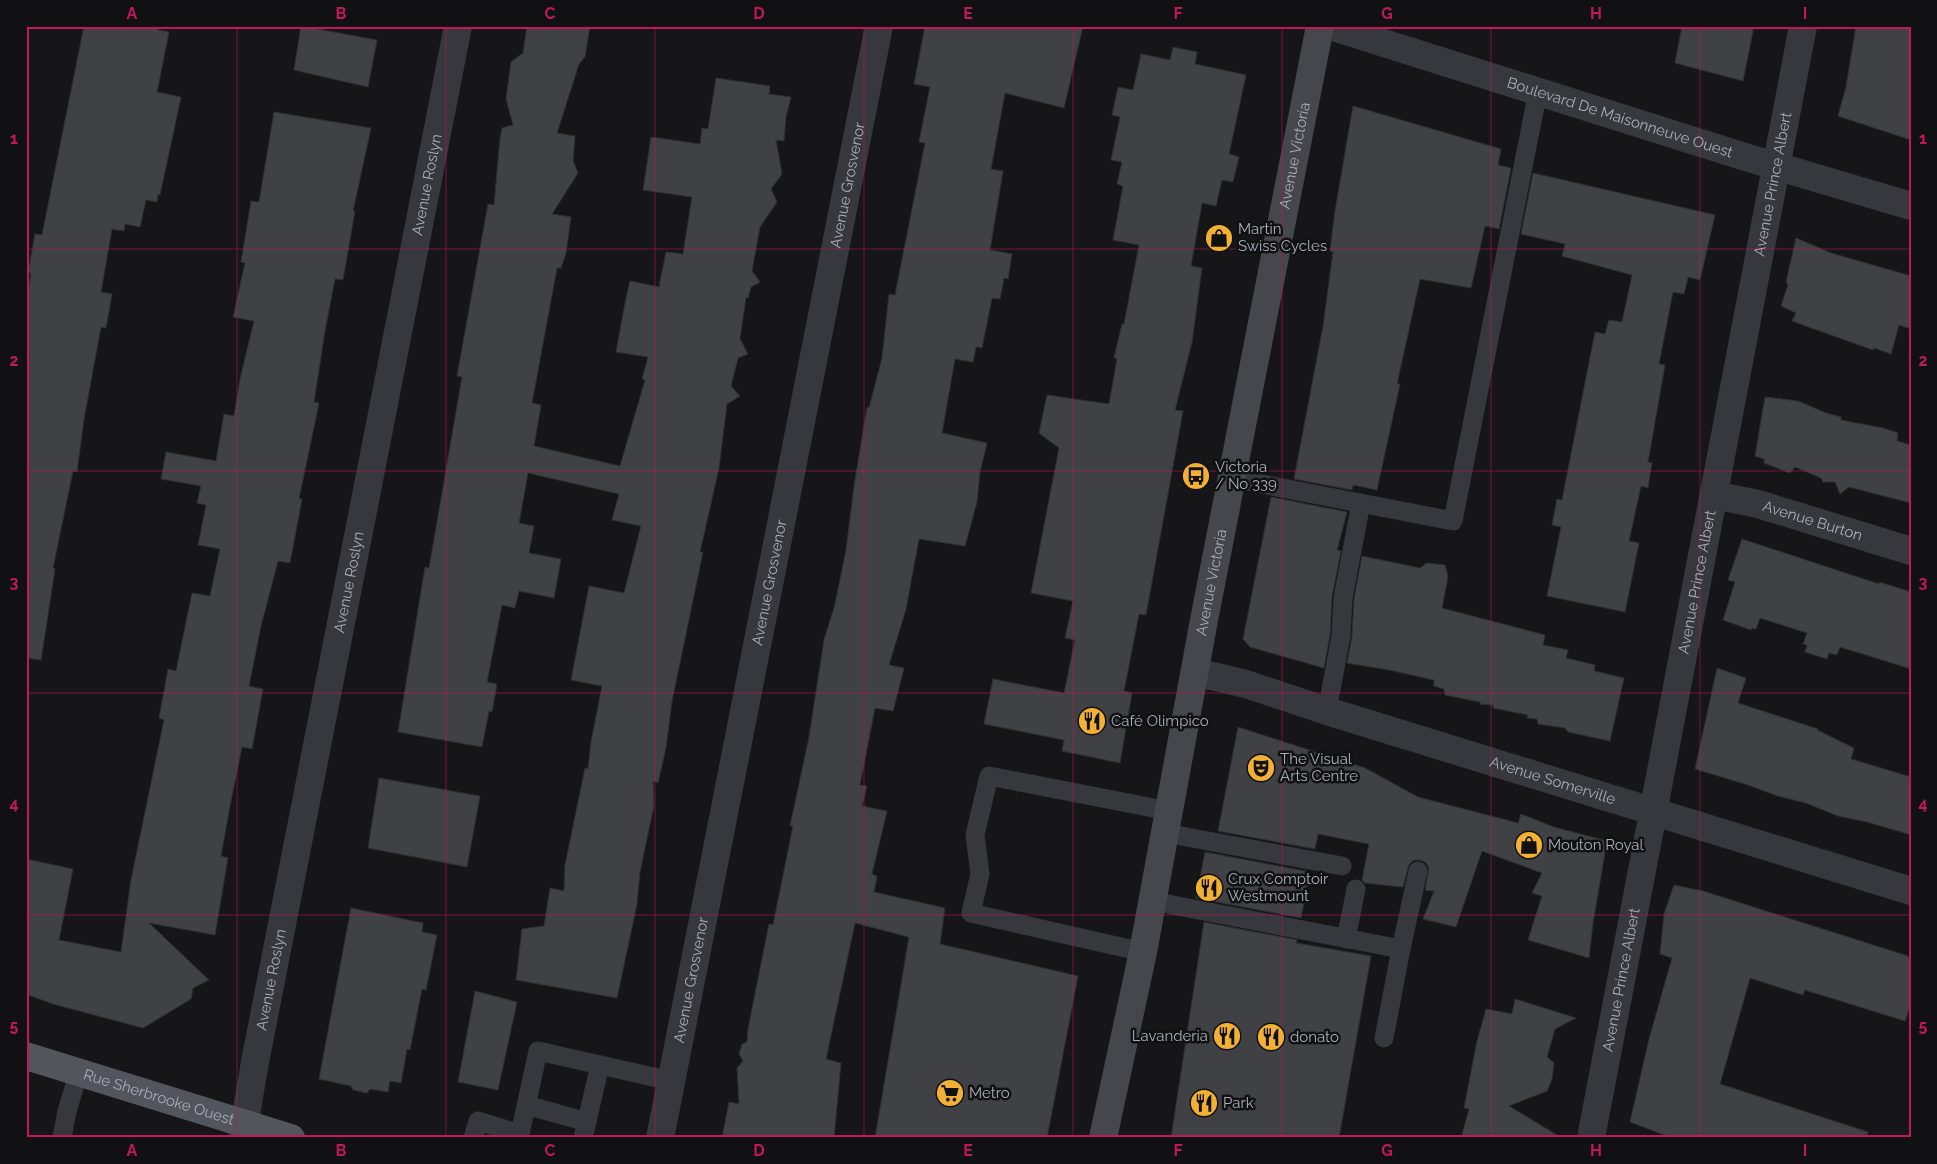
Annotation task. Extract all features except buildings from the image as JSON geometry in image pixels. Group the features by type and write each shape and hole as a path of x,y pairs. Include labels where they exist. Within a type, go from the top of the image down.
{"main road":[{"name":"Rue Sherbrooke Ouest","path":"26,1056 79,1072 243,1130 291,1138"}],"street":[{"name":"Avenue Roslyn","path":"243,1130 458,26"},
{"name":"Avenue Grosvenor","path":"660,1138 880,26"},
{"name":"Avenue Victoria","path":"1103,1138 1152,901 1320,26"},
{"name":"Boulevard De Maisonneuve Ouest","path":"1330,26 1776,166 1911,206"},
{"name":"Avenue Prince Albert","path":"1591,1138 1803,26"},
{"name":"Avenue Burton","path":"1714,494 1758,504 1911,550"},
{"name":"Avenue Somerville","path":"1195,672 1246,684 1327,711 1911,891"}],"lane":[{"path":"1232,478 1453,521 1538,91"},
{"path":"1327,711 1341,636 1343,598 1361,503"},
{"path":"1142,952 971,914 980,874 975,835 989,776 1342,866"},
{"path":"1384,1038 1418,871"},
{"path":"1346,939 1356,889"},
{"path":"1152,901 1401,949"},
{"path":"473,1138 478,1121 526,1136 526,1105 538,1051 671,1081"},
{"path":"526,1105 585,1130 600,1065"},
{"path":"62,1138 79,1072"}],"place":[{"name":"Martin Swiss Cycles","path":"1219,238"},
{"name":"Victoria / No 339","path":"1196,476"},
{"name":"Café Olimpico","path":"1092,721"},
{"name":"The Visual Arts Centre","path":"1261,768"},
{"name":"Mouton Royal","path":"1529,845"},
{"name":"Crux Comptoir Westmount","path":"1209,888"},
{"name":"Lavanderia","path":"1227,1036"},
{"name":"donato","path":"1271,1037"},
{"name":"Metro","path":"950,1093"},
{"name":"Park","path":"1204,1103"}]}
